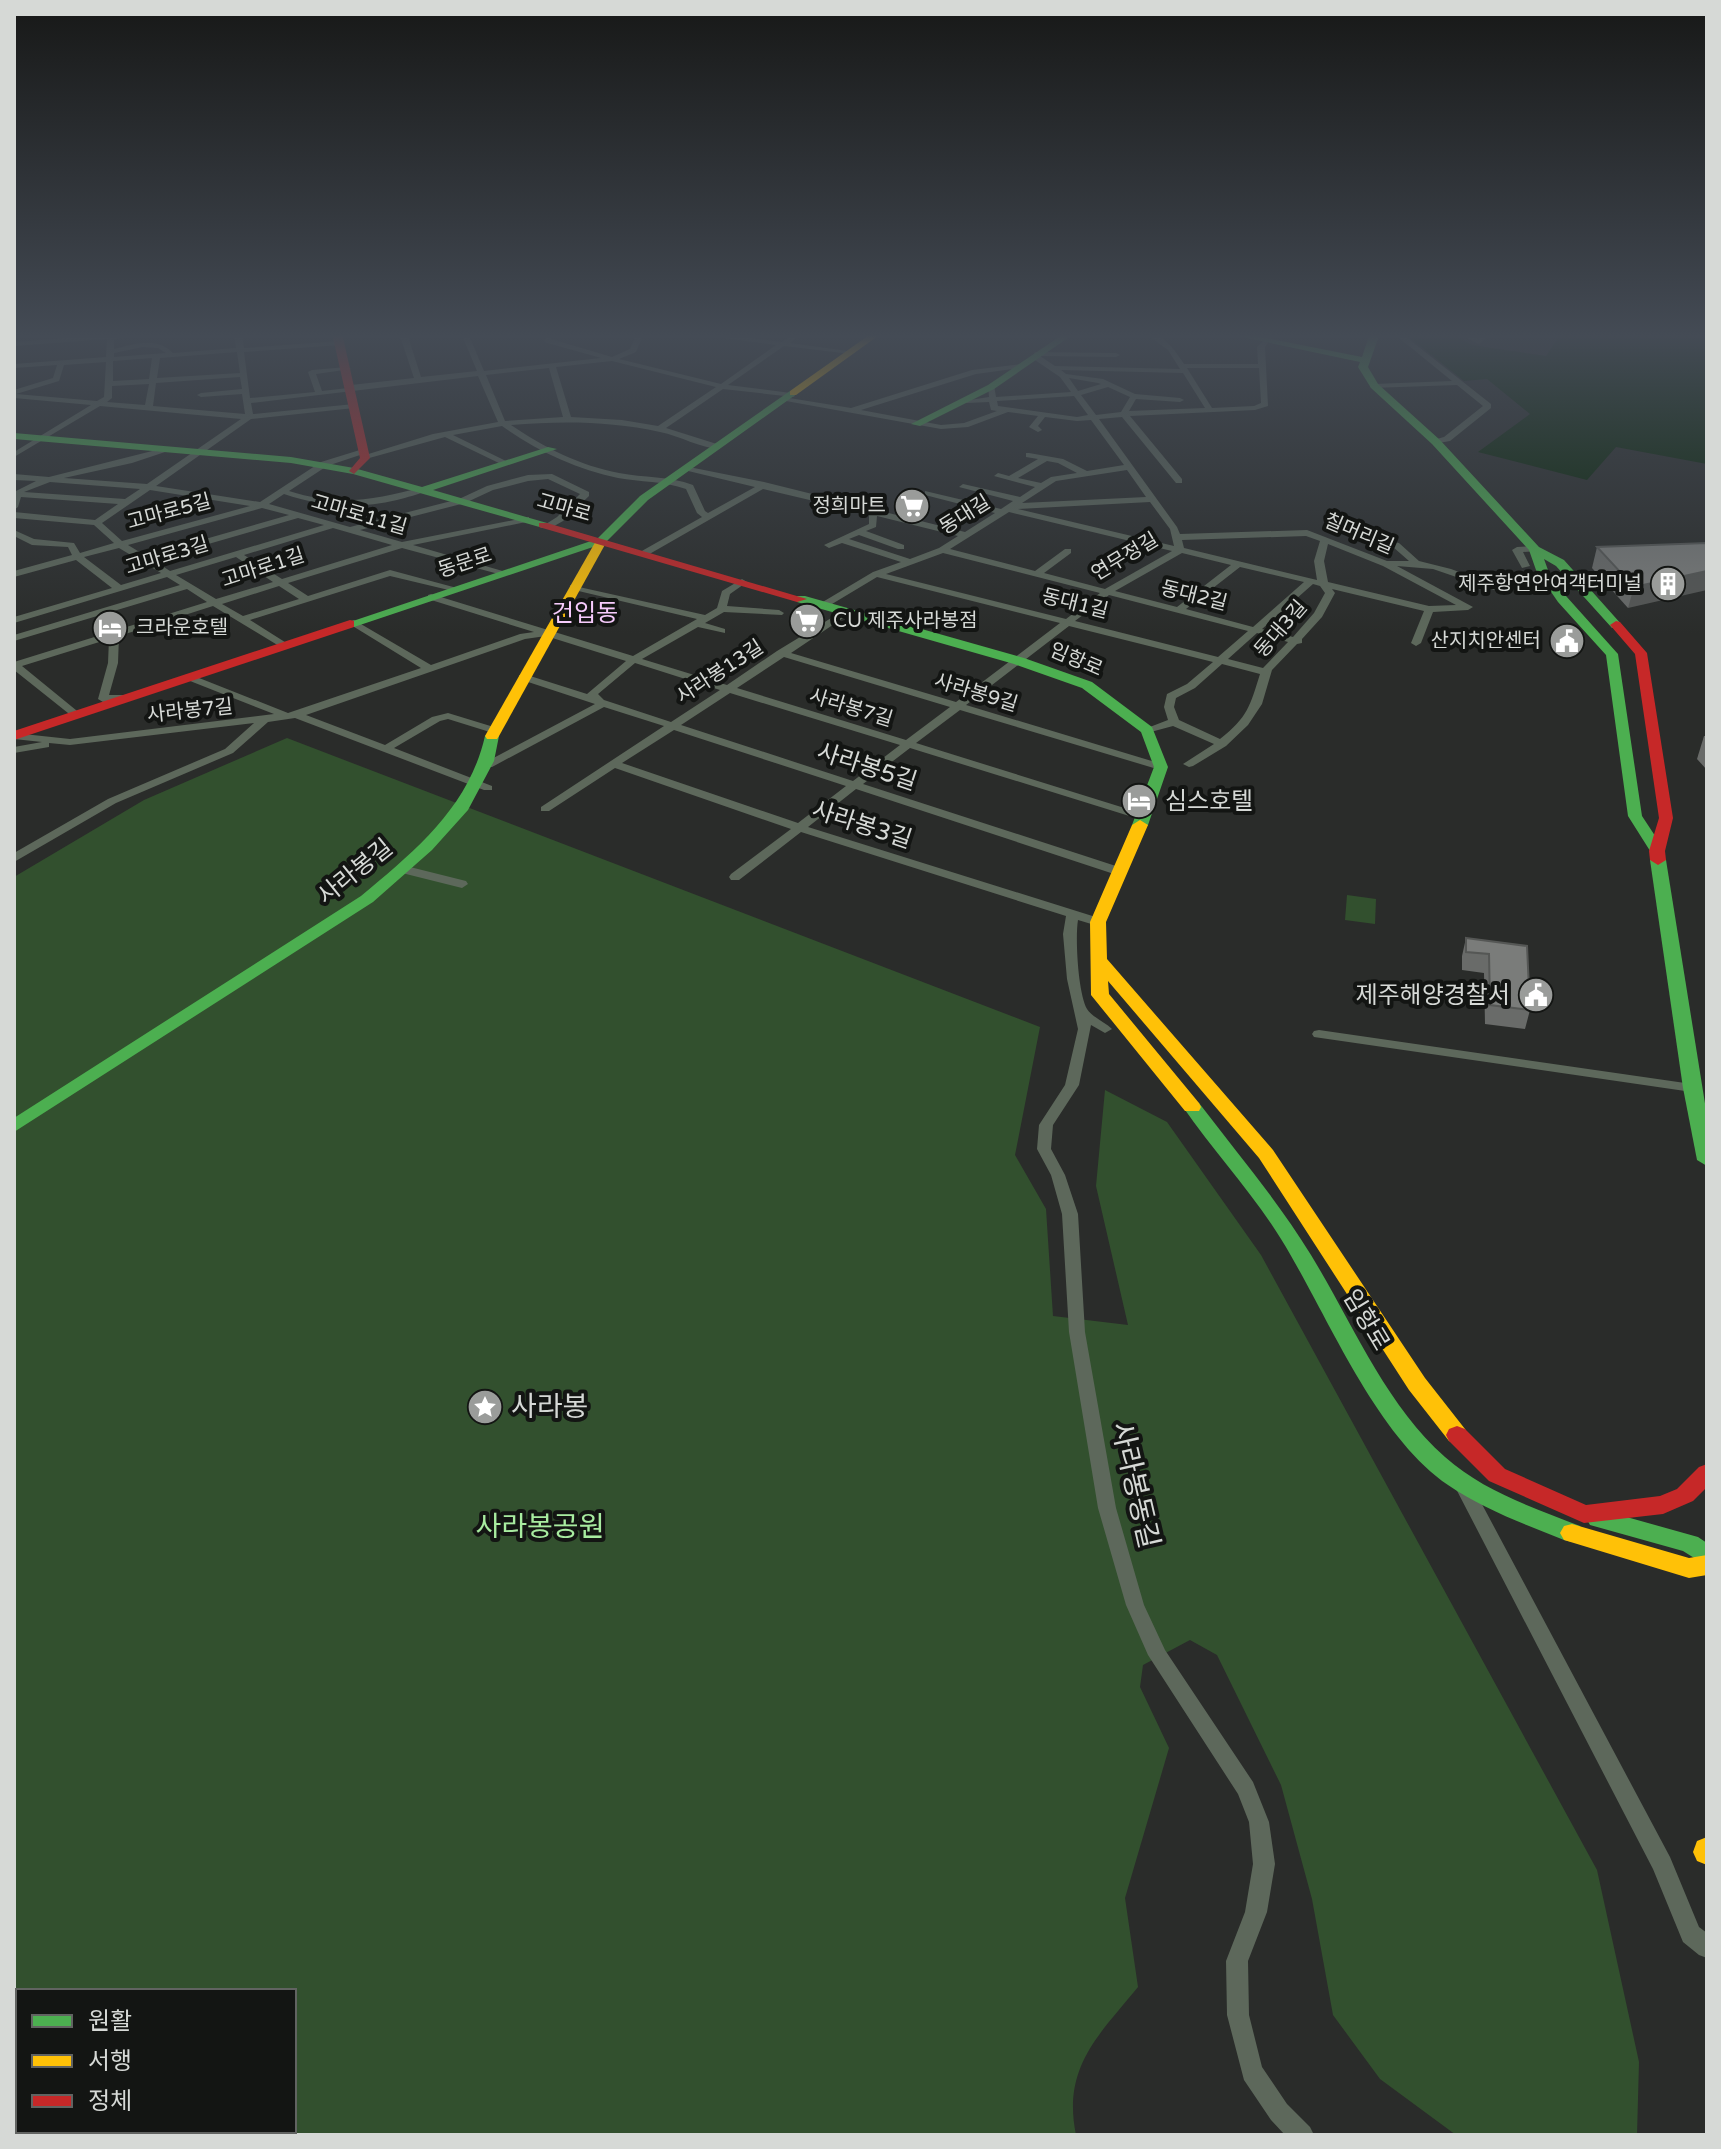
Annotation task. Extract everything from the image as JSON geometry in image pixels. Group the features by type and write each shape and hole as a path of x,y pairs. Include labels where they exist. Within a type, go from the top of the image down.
{"main road":[{"path":"357,433 361,460"},
{"name":"동문로","path":"14,736 601,541 637,504 736,433"},
{"path":"1426,433 1535,549 1560,563 1641,653 1666,818 1657,851 1692,1088 1707,1160"},
{"name":"고마로","path":"14,436 324,464 361,460 423,490 601,541"},
{"name":"고마로","path":"423,490 552,449"},
{"name":"임항로","path":"601,541 1019,661 1087,685 1147,730"},
{"name":"사라봉길","path":"14,1126 358,906 402,869 483,786 493,730 601,541"},
{"path":"1535,549 1542,570 1562,599 1612,654 1635,816 1657,851"},
{"path":"1147,730 1161,767"},
{"name":"임항로","path":"1161,767 1098,922 1100,995 1178,1088 1286,1231 1390,1404 1425,1452 1460,1479 1508,1508 1583,1537 1689,1568 1707,1565"},
{"name":"임항로","path":"1099,960 1266,1154 1417,1384 1464,1445 1497,1475 1584,1514 1690,1544 1707,1556"},
{"path":"1584,1514 1663,1505 1685,1495 1707,1473"}],"street":[{"path":"14,455 49,433"},
{"path":"97,523 224,433"},
{"path":"361,460 449,433"},
{"path":"523,433 583,465 634,478 671,479 690,487 701,513 707,516"},
{"path":"674,433 717,447"},
{"name":"연무정길","path":"735,877 1107,592 1180,550 1179,537 1105,433"},
{"path":"1140,433 1179,481"},
{"path":"1436,442 1454,433"},
{"path":"446,434 503,463"},
{"path":"15,494 44,479 142,459 165,449"},
{"path":"1029,455 1046,458 1084,473"},
{"path":"1010,479 1046,458"},
{"name":"고마로5길","path":"14,574 262,505 324,464"},
{"name":"동대길","path":"824,605 876,574 942,550 1054,479 1127,467"},
{"path":"687,468 967,535"},
{"path":"347,531 462,501 490,488 549,476 586,494 574,502 567,516 549,526"},
{"path":"998,476 1042,486"},
{"name":"고마로11길","path":"14,477 147,487 262,505 503,574"},
{"path":"643,554 764,485"},
{"path":"963,487 1012,507"},
{"path":"282,491 335,506 377,504 423,490"},
{"path":"928,493 1012,507 1152,499"},
{"path":"15,494 126,502"},
{"path":"14,507 15,494"},
{"name":"동대3길","path":"1012,507 1429,609 1468,607"},
{"path":"829,545 873,525 873,513"},
{"path":"144,560 297,516"},
{"path":"16,517 97,523 144,560 284,646"},
{"name":"고마로1길","path":"14,665 398,546 526,519"},
{"name":"고마로3길","path":"14,620 331,526"},
{"path":"860,532 901,547"},
{"name":"칠머리길","path":"1179,537 1294,532 1319,536 1386,564 1468,607"},
{"path":"14,533 32,542 71,545 77,556 120,589"},
{"path":"843,540 911,562"},
{"path":"1369,540 1396,545 1415,561"},
{"path":"1174,722 1169,707 1171,696 1191,686 1317,582 1318,557 1325,541"},
{"path":"1525,566 1517,550 1535,549"},
{"name":"동대2길","path":"942,550 1298,641"},
{"path":"1037,574 1068,551"},
{"path":"237,554 306,599"},
{"path":"1386,564 1415,561 1445,567 1503,590"},
{"path":"14,563 43,566"},
{"path":"1179,610 1239,563"},
{"path":"241,620 390,573 454,590"},
{"name":"동대1길","path":"876,574 1266,672"},
{"path":"722,609 725,593 742,582"},
{"name":"동대3길","path":"1189,764 1222,744 1246,720 1258,702 1266,672 1298,641 1325,605 1330,593 1317,582"},
{"path":"14,638 188,586"},
{"path":"573,587 701,620 722,631"},
{"name":"사라봉7길","path":"431,597 1143,817"},
{"path":"488,765 602,704 592,694 633,660 722,609 779,613"},
{"path":"1416,643 1429,609"},
{"name":"사라봉13길","path":"545,809 846,612"},
{"path":"354,623 430,669"},
{"name":"사라봉7길","path":"14,736 70,742 292,716 524,636 547,634"},
{"path":"114,635 113,663 103,699 131,697"},
{"name":"사라봉9길","path":"781,653 1161,767"},
{"path":"14,665 77,715"},
{"path":"189,677 483,786"},
{"name":"사라봉5길","path":"523,677 1118,871"},
{"path":"387,748 436,719 448,716 493,730"},
{"path":"14,858 112,801 229,751 263,721"},
{"path":"1147,730 1174,722 1222,744"},
{"path":"14,750 70,742"},
{"name":"사라봉3길","path":"614,764 800,828 1098,922"},
{"path":"402,869 462,884"},
{"name":"사라봉동길","path":"1072,916 1069,934 1085,1029 1072,1085 1046,1125 1044,1149 1058,1175 1070,1214 1077,1332 1107,1508 1135,1605 1158,1655 1246,1789 1259,1822 1264,1864 1256,1912 1237,1961 1238,2015 1252,2072 1279,2112 1302,2135"},
{"path":"1081,1006 1105,1029"},
{"path":"1319,1034 1692,1088"},
{"path":"1460,1479 1662,1864 1691,1934 1707,1947"}],"green space":[{"name":"사라봉공원","path":"287,738 1040,1027 1015,1155 1046,1209 1053,1316 1128,1325 1096,1186 1105,1090 1167,1122 1261,1255 1597,1870 1639,2062 1637,2135 1456,2135 1380,2079 1333,2015 1312,1899 1281,1785 1217,1655 1190,1640 1143,1665 1140,1687 1169,1748 1125,1898 1138,1987 1098,2037 1079,2071 1073,2111 1076,2135 14,2135 14,877 144,800"},
{"path":"1347,895 1376,899 1375,924 1345,920"}],"shaded area":[{"path":"1504,433 1707,433 1707,464 1616,447 1587,480 1478,452"}],"building":[{"path":"1707,543 1707,571 1634,587 1597,547"},
{"path":"1466,938 1527,946 1530,1010 1490,1005 1489,954 1466,952"}],"traffic: fast":[{"path":"350,624 601,541 644,498 736,433"},
{"path":"1426,433 1535,549 1560,563 1616,625"},
{"path":"14,436 291,460 354,471 543,525"},
{"path":"423,490 552,449"},
{"path":"1535,549 1542,570 1562,599 1612,654 1635,816 1657,851"},
{"path":"801,599 1019,661 1087,685 1147,730 1161,767 1140,825"},
{"path":"14,1126 367,899 427,847 463,806 487,761 492,736"},
{"path":"1658,860 1692,1088 1707,1160"},
{"path":"1192,1107 1277,1218 1386,1401 1424,1451 1474,1490 1572,1533"},
{"path":"1598,1518 1690,1544 1707,1556"}],"traffic: slow":[{"path":"492,736 601,541"},
{"path":"1140,825 1098,922 1100,995 1192,1107"},
{"path":"1099,960 1266,1154 1417,1384 1457,1435"},
{"path":"1572,1533 1689,1568 1707,1565"}],"traffic: jam":[{"path":"354,471 365,458 359,433"},
{"path":"543,525 801,599"},
{"path":"14,736 350,624"},
{"path":"1616,625 1641,653 1666,818 1657,851 1658,860"},
{"path":"1457,1435 1497,1475 1584,1514 1663,1505 1685,1495 1707,1473"}],"place":[{"name":"정희마트","path":"912,506"},
{"name":"제주항연안여객터미널","path":"1668,584"},
{"name":"CU 제주사라봉점","path":"807,621"},
{"name":"크라운호텔","path":"110,628"},
{"name":"산지치안센터","path":"1567,641"},
{"name":"심스호텔","path":"1139,801"},
{"name":"제주해양경찰서","path":"1536,995"},
{"name":"사라봉","path":"485,1407"}],"district":[{"name":"건입동","path":"585,613"}]}
